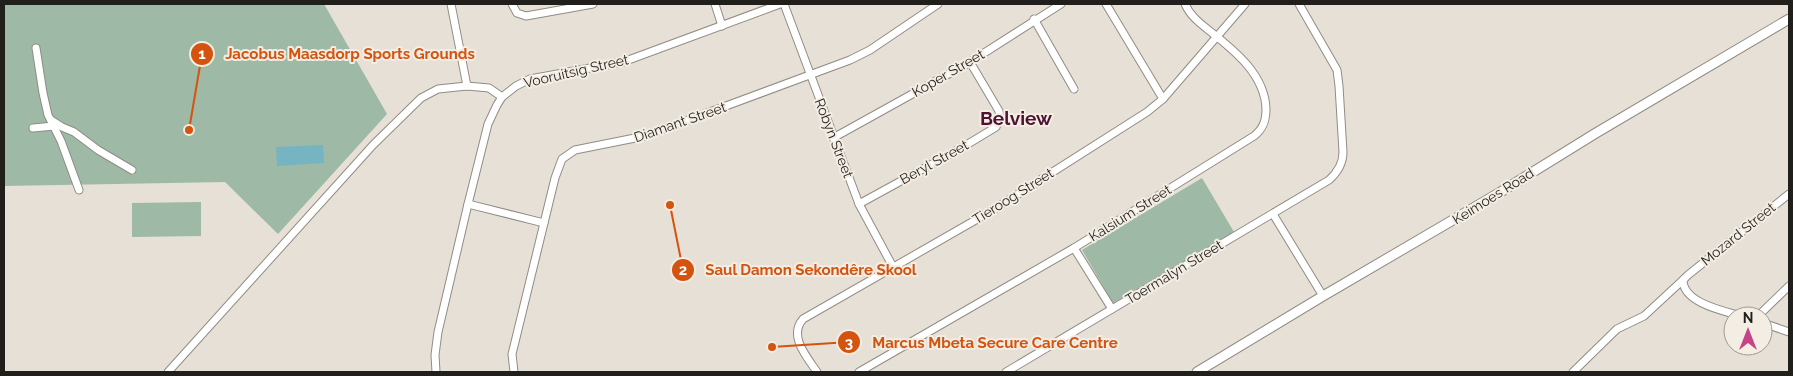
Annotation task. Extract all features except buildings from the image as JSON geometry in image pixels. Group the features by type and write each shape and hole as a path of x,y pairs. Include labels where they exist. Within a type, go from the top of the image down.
{"street":[{"path":"451,4 466,86"},
{"path":"512,4 517,13 526,16 593,4"},
{"path":"715,4 722,26"},
{"name":"Vooruitsig Street","path":"436,372 435,355 438,332 468,204 488,124 502,97 516,86 530,79 614,64 782,4"},
{"name":"Robyn Street","path":"782,4 859,204 893,268"},
{"name":"Diamant Street","path":"514,372 513,349 544,223 558,167 568,153 578,149 645,136 810,75 870,50 938,4"},
{"name":"Koper Street","path":"834,138 970,62 1060,4"},
{"path":"1106,4 1163,99"},
{"name":"Kalsium Street","path":"859,372 1074,248 1254,136 1262,129 1266,113 1265,102 1255,76 1244,61 1197,21 1185,4"},
{"name":"Tieroog Street","path":"817,372 798,340 796,332 800,322 810,314 893,268 1027,189 1147,112 1163,99 1245,4"},
{"name":"Toermalyn Street","path":"1006,372 1330,180 1339,168 1343,152 1338,74 1332,58 1299,4"},
{"path":"1034,19 1074,89"},
{"name":"Keimoes Road","path":"1197,372 1789,19"},
{"path":"36,48 43,93 52,123 61,140 80,190"},
{"name":"Beryl Street","path":"859,204 996,127 1000,119 999,111 970,62"},
{"path":"168,372 373,145 410,107 435,90 466,86 489,88 502,97"},
{"path":"33,128 52,123 132,170"},
{"name":"Mozard Street","path":"1573,372 1617,329 1644,316 1686,277 1789,194"},
{"path":"468,204 544,223"},
{"path":"1273,214 1323,296"},
{"path":"1074,248 1112,309"},
{"path":"1686,277 1683,284 1684,288 1698,301 1723,310"},
{"path":"1768,306 1789,286"},
{"path":"1773,326 1789,332"}],"green space":[{"path":"4,4 324,4 387,114 278,234 225,182 4,186"},
{"path":"1202,178 1234,232 1113,303 1082,250"},
{"path":"201,202 201,236 132,237 132,203"}],"water":[{"path":"323,145 324,163 277,166 276,147"}],"place":[{"name":"Jacobus Maasdorp Sports Grounds","path":"189,130"},
{"name":"Saul Damon Sekondêre Skool","path":"670,205"},
{"name":"Marcus Mbeta Secure Care Centre","path":"772,347"}],"district":[{"name":"Belview","path":"1016,118"}]}
